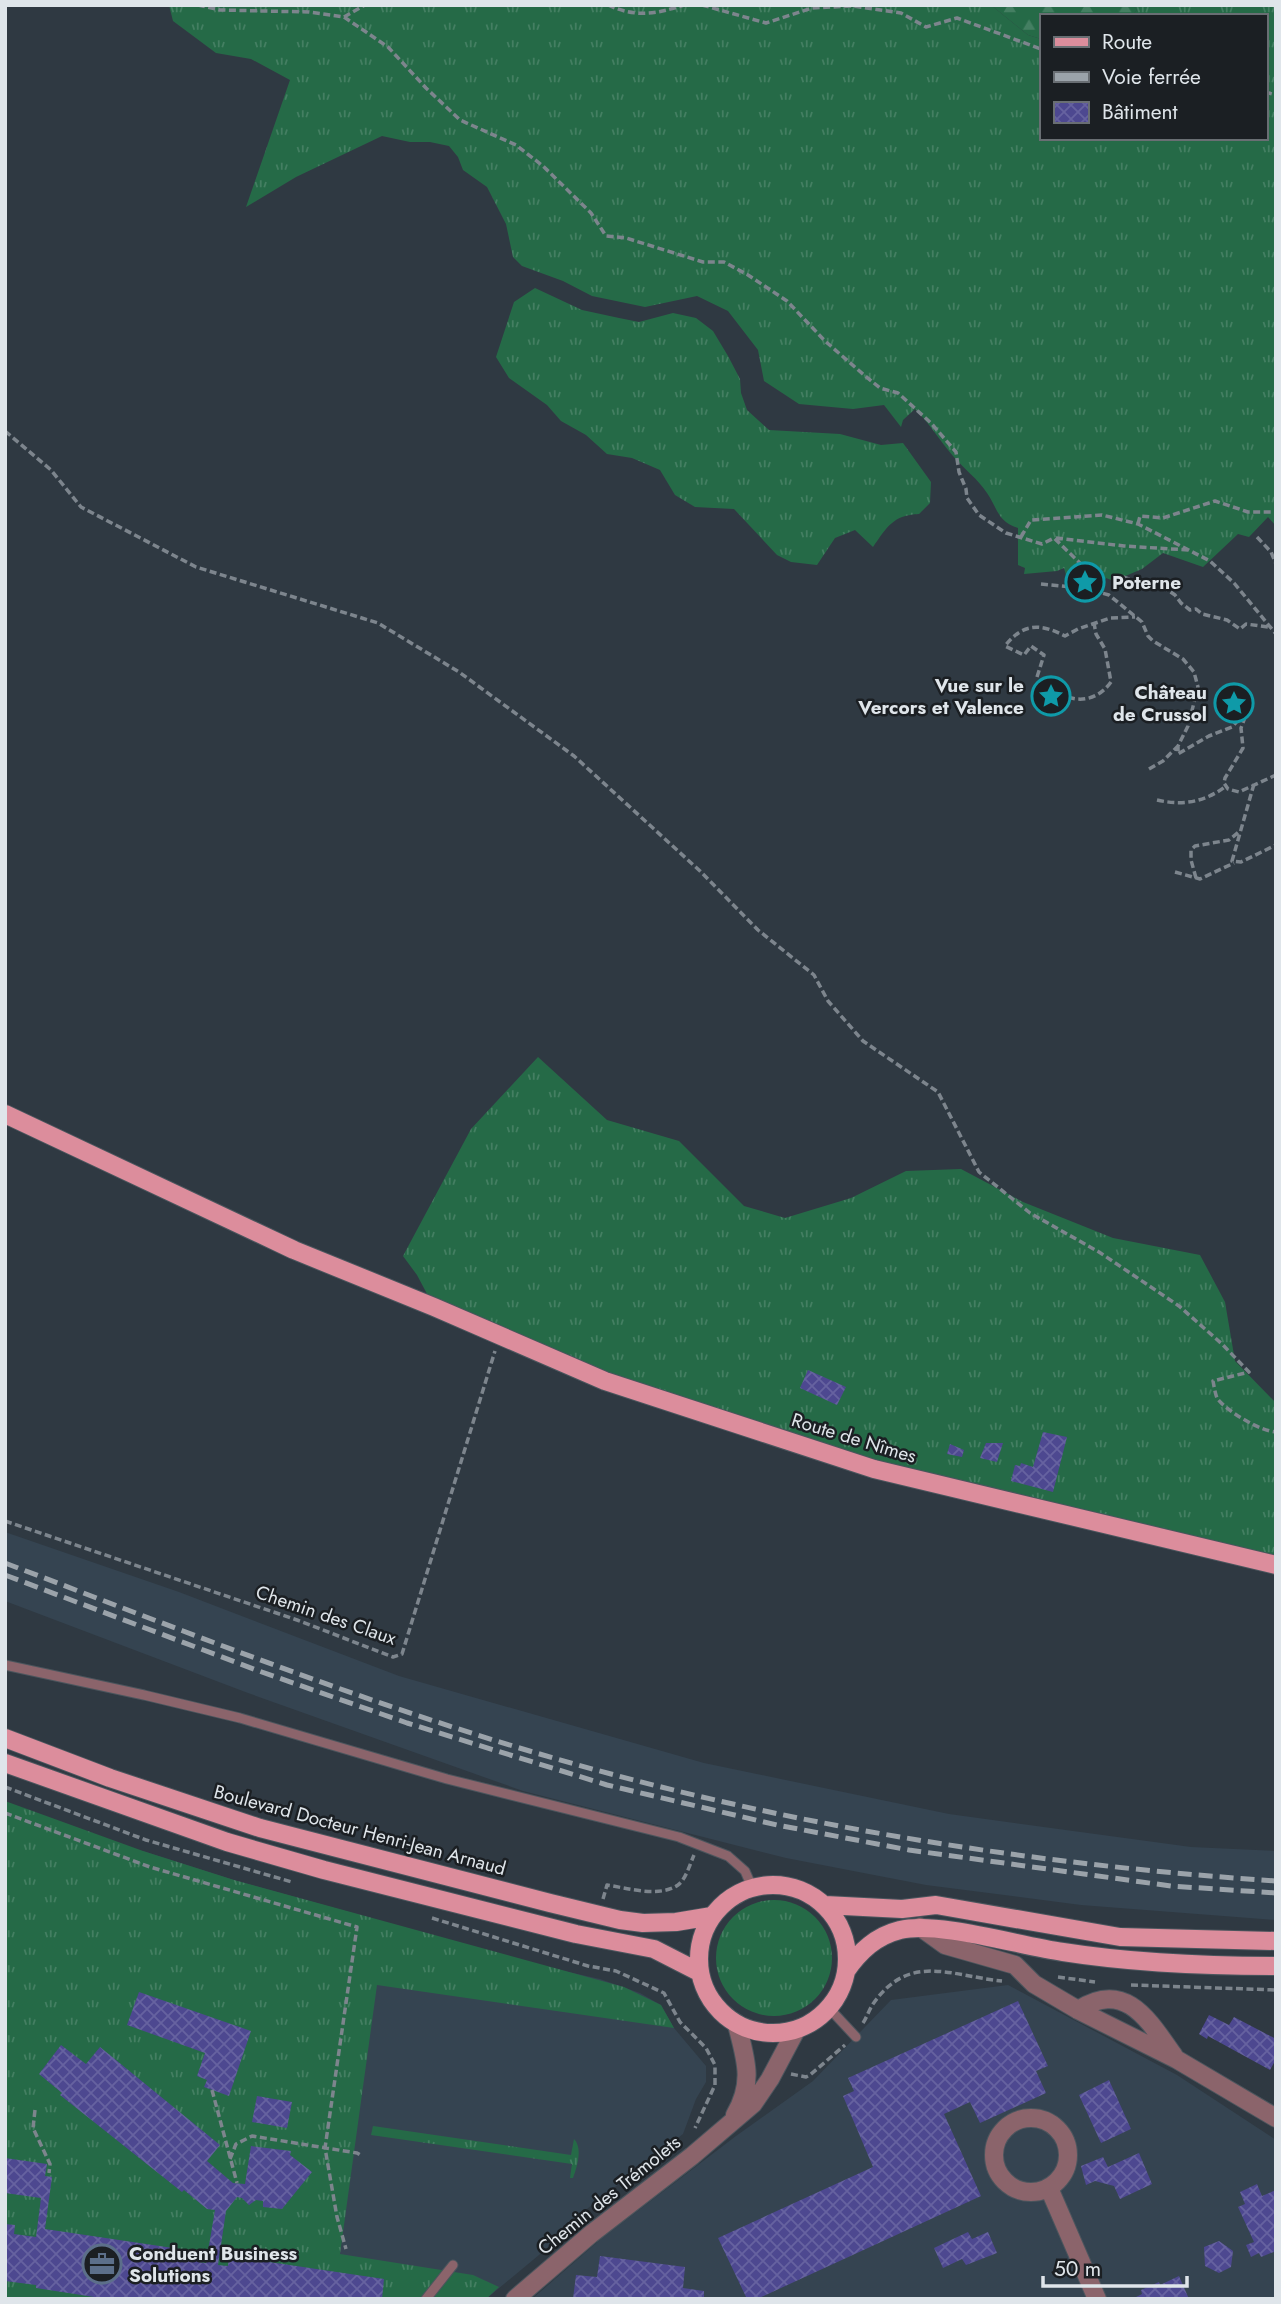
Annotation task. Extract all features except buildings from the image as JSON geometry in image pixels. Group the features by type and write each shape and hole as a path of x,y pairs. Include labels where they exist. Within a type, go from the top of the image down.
{"main road":[{"name":"Route de Nîmes","path":"5,1114 294,1250 605,1381 874,1469 1276,1565"},
{"name":"Boulevard Docteur Henri-Jean Arnaud","path":"5,1738 110,1778 260,1828 620,1920 676,1923 712,1916"},
{"path":"5,1763 226,1842 324,1870 576,1934 654,1949 699,1972"},
{"path":"775,1884 810,1894 825,1905 844,1935 847,1953 843,1984 829,2008 814,2021 796,2030 763,2033 737,2025 718,2009 707,1993 699,1972 700,1945 712,1916 724,1903 752,1887 775,1884"},
{"path":"825,1905 902,1909 936,1905 1120,1937 1276,1941"},
{"path":"846,1971 858,1953 884,1935 920,1927 1114,1959 1276,1966"}],"street":[{"path":"920,1927 945,1945 1015,1965 1027,1979 1078,2010 1176,2059 1276,2118"},
{"path":"1078,2010 1095,1999 1111,1998 1135,2008 1144,2014 1176,2059"},
{"name":"Chemin des Trémolets","path":"730,2124 745,2094 748,2079 737,2025"},
{"name":"Chemin des Trémolets","path":"515,2299 591,2234 753,2104 796,2030"},
{"path":"1021,2120 1042,2120 1059,2131 1065,2140 1068,2150 1065,2171 1049,2188 1031,2193 1021,2191 1003,2180 998,2171 995,2150 998,2140 1011,2124 1021,2120"},
{"path":"1049,2188 1097,2299"}],"lane":[{"path":"5,1665 240,1718 447,1779 699,1844 729,1856 740,1864 752,1887"},
{"path":"829,2008 855,2036"},
{"path":"426,2299 453,2265"}],"path":[{"path":"198,5 220,10 309,12 344,17 388,47 425,88 460,120 516,145 543,166 591,213 606,236 626,239 703,262 724,262 748,275 787,301 825,341 880,388 898,393 931,423 956,453 967,498 979,515 997,529 1042,544 1054,538 1189,550"},
{"path":"344,17 365,5"},
{"path":"608,5 652,15 684,5"},
{"path":"702,5 766,23 812,8 852,6 901,13 926,27 957,18 1040,49"},
{"path":"5,431 51,470 81,507 196,567 378,624 459,673 574,756 700,871 758,930 814,975 828,1001 863,1041 937,1092 979,1172 1030,1213 1099,1252 1179,1306 1222,1344 1249,1372 1213,1381 1217,1397 1237,1415 1276,1432"},
{"path":"1138,524 1140,516 1163,518 1215,501 1248,512 1276,512"},
{"path":"1021,537 1031,520 1102,515 1138,524 1210,561 1234,583 1276,634"},
{"path":"1257,537 1271,552 1276,564"},
{"path":"1054,538 1084,566 1087,571 1084,585"},
{"path":"1123,577 1145,584 1154,581 1175,595 1190,610 1196,609 1202,614 1227,620 1240,629 1246,624 1270,628"},
{"path":"1041,584 1084,585 1110,595 1142,622 1153,641 1183,659 1194,672 1197,680 1196,695 1188,726 1178,747 1149,769"},
{"path":"1037,677 1044,655 1031,646 1024,655 1005,646 1021,630 1049,629 1065,636 1110,618 1135,617"},
{"path":"1068,698 1077,701 1089,699 1111,682 1105,649 1094,623"},
{"path":"1178,747 1178,754 1184,752 1209,736 1232,727 1241,717 1244,720 1241,728 1243,748 1225,778 1226,786 1233,792 1239,792 1276,775"},
{"path":"1234,863 1232,861 1254,784"},
{"path":"1157,800 1195,803 1214,795 1226,786"},
{"path":"1196,878 1191,850 1195,846 1229,840 1242,829"},
{"path":"1175,872 1200,879 1276,845"},
{"name":"Chemin des Claux","path":"5,1521 297,1619 393,1657 402,1654 500,1336"},
{"path":"5,1813 150,1867 357,1927 325,2148 337,2217 346,2249"},
{"path":"603,1899 607,1885 653,1891 678,1885 683,1880 699,1844"},
{"path":"590,1958 588,1966 628,1975 664,1993 680,2022 706,2048 715,2065 715,2085 695,2129"},
{"path":"776,2068 799,2076 810,2075 855,2036 872,2005 888,1986 910,1973 930,1970 998,1981 1048,1976 1096,1982"},
{"path":"1119,1984 1276,1990"},
{"path":"715,2065 746,2064"},
{"path":"212,2090 237,2183"},
{"path":"35,2110 33,2128 50,2164 49,2173"},
{"path":"230,2159 236,2144 252,2136 362,2156"}],"shaded area":[{"path":"5,1532 179,1592 399,1676 704,1763 949,1814 1191,1847 1276,1851 1276,1920 1081,1905 926,1885 786,1858 523,1791 248,1693 5,1601"},
{"path":"143,1851 234,1880 546,1967 600,1979 640,1993 661,2005 674,2028 706,2066 706,2082 696,2099 683,2134 583,2212 581,2220 486,2299 5,2299"},
{"path":"1008,1985 1177,2075 1276,2140 1276,2299 532,2299 602,2238 813,2081 891,2000"}],"green space":[{"path":"169,5 991,5 1028,35 1040,39 1040,140 1267,140 1267,14 1134,14 1137,10 1133,5 1276,5 1276,526 1268,517 1249,537 1238,534 1203,567 1163,553 1142,569 1123,577 1119,583 1106,578 1103,583 1095,586 1066,575 1064,568 1024,574 1025,568 1018,565 1018,528 1002,518 983,488 915,409 903,420 901,427 884,405 853,409 799,404 764,381 758,350 728,311 697,296 645,307 592,296 563,281 522,266 513,257 506,224 487,187 463,170 458,157 449,146 382,136 296,177 246,207 290,80 251,59 216,53 173,21"},
{"path":"991,5 1133,5 1137,10 1134,14 1040,14 1040,39 1028,35"},
{"path":"535,288 582,310 639,322 673,313 696,318 713,331 728,356 740,379 741,393 747,410 769,430 840,434 881,445 903,443 931,482 930,503 919,514 891,523 873,547 855,530 835,538 817,565 791,562 777,555 734,509 695,507 675,495 660,470 632,458 607,454 586,435 561,421 547,405 509,378 496,357 514,302"},
{"path":"538,1057 607,1120 679,1141 744,1206 785,1218 851,1198 906,1171 961,1169 1023,1202 1113,1238 1200,1255 1225,1302 1235,1361 1276,1403 1276,1565 874,1469 605,1381 434,1307 403,1256 471,1129"},
{"path":"5,1801 143,1851 234,1880 624,1987 661,2005 674,2028 377,1985 340,2254 473,2275 499,2287 486,2299 5,2299"},
{"path":"774,1900 796,1905 815,1917 827,1936 832,1958 827,1980 815,1999 796,2011 774,2016 752,2011 733,1999 721,1980 716,1958 721,1936 733,1917 752,1905"},
{"path":"373,2126 571,2155 574,2139 578,2147 576,2169 573,2178 570,2178 572,2164 371,2135"}],"railway":[{"path":"5,1563 230,1649 457,1729 692,1795 940,1844 1108,1866 1276,1881"},
{"path":"5,1575 259,1671 407,1723 607,1785 777,1825 909,1850 1171,1886 1276,1893"}],"place":[{"name":"Poterne","path":"1085,582"},
{"name":"Vue sur le Vercors et Valence","path":"1051,696"},
{"name":"Château de Crussol","path":"1234,703"},
{"name":"Conduent Business Solutions","path":"102,2264"}]}
